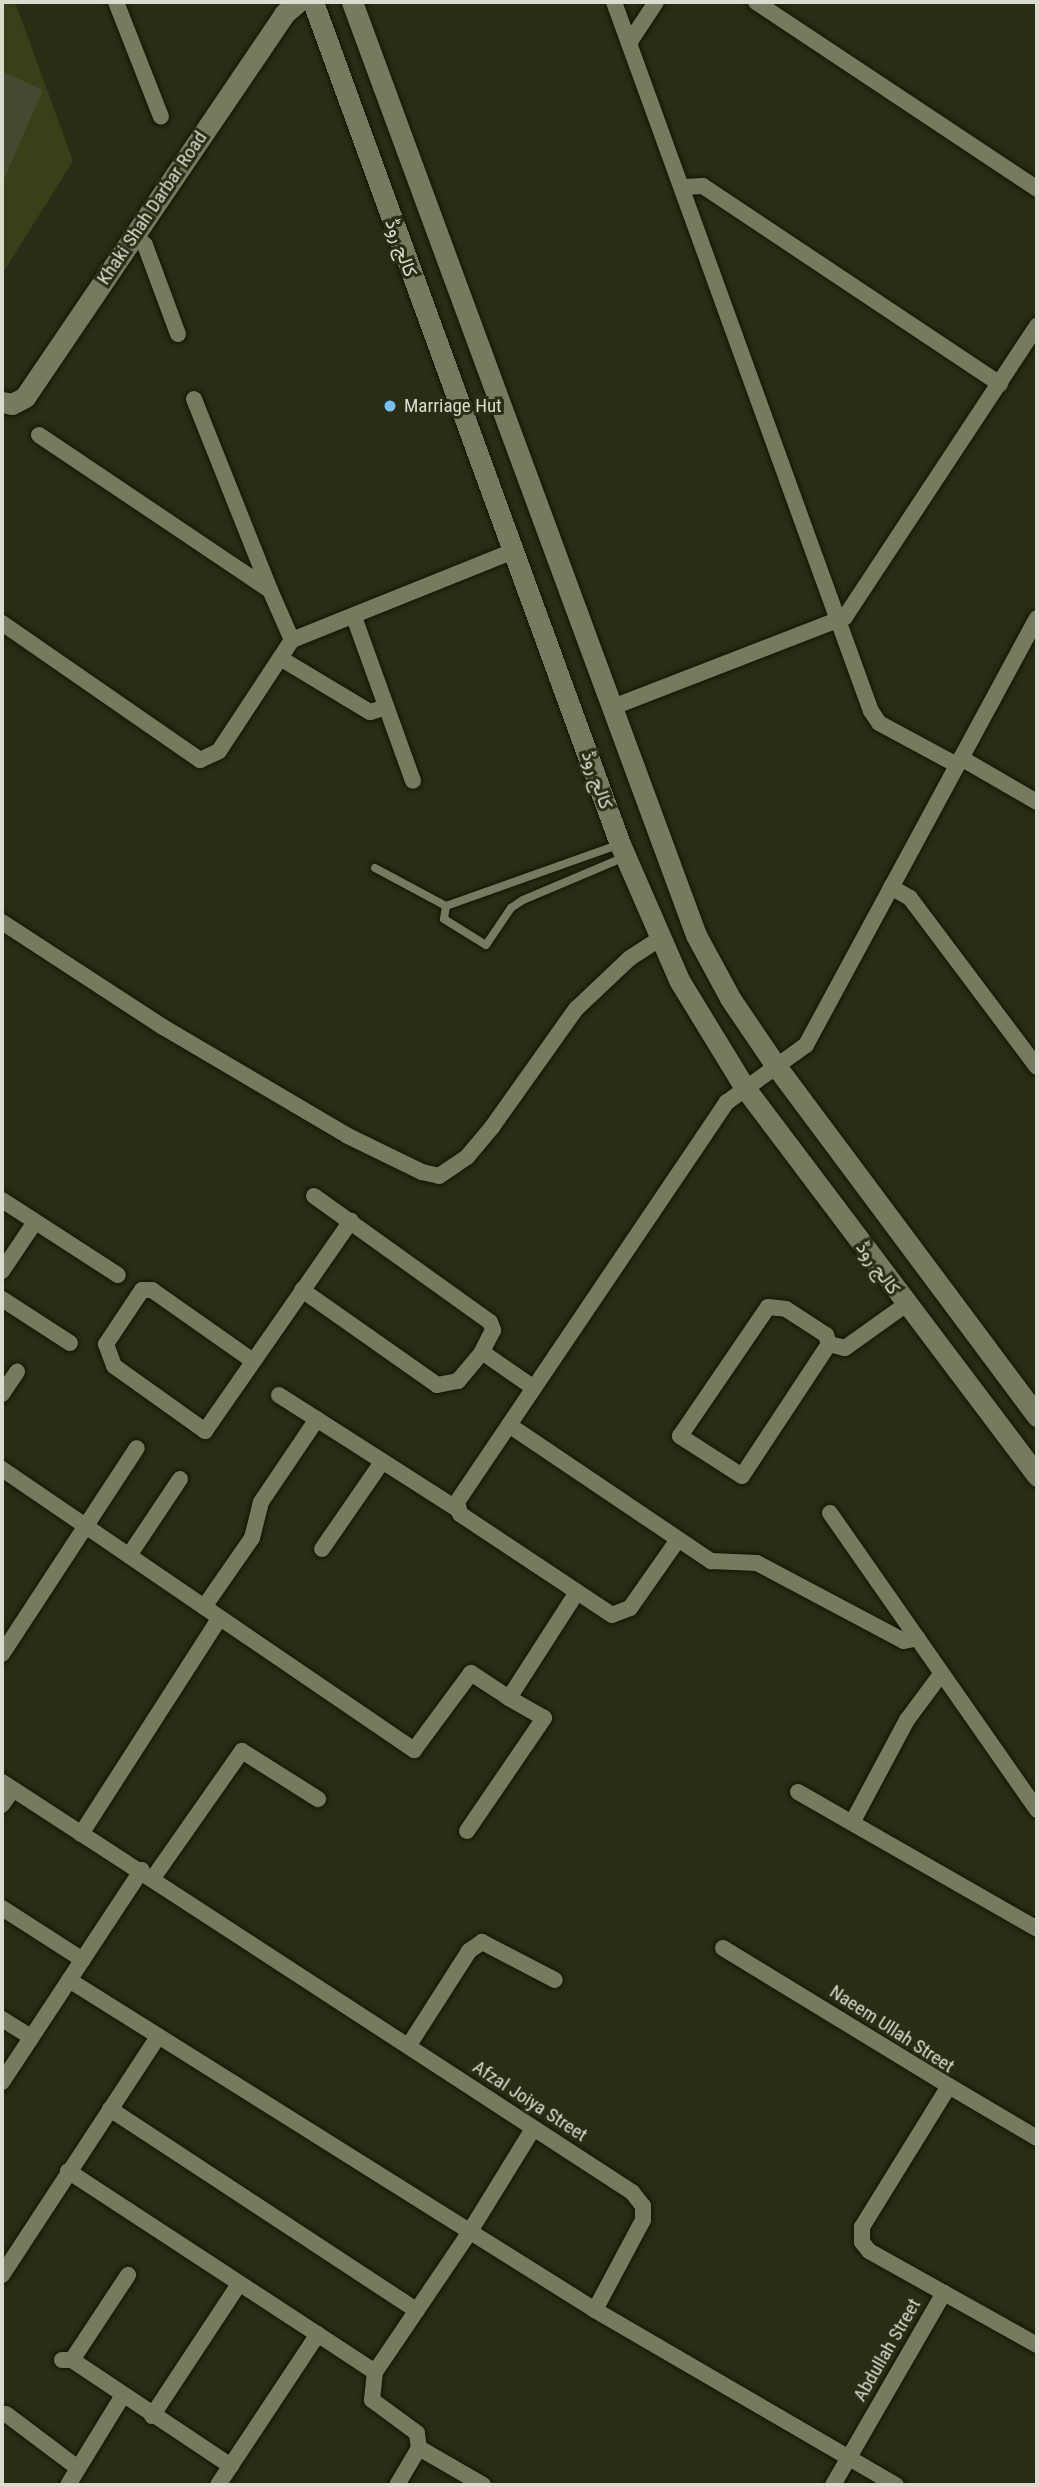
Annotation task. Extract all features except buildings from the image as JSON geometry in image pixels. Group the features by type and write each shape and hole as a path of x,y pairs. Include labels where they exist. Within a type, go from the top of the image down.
{"main road":[{"name":"Khaki Shah Darbar Road","path":"2,402 12,404 25,397 284,14 298,2"},
{"name":"کالج روڈ","path":"313,2 622,850 659,939 745,1088 905,1305 1037,1476"},
{"name":"کالج روڈ","path":"352,2 695,935 730,998 776,1066 1037,1416"},
{"path":"564,688 601,675"}],"street":[{"path":"116,2 161,117"},
{"path":"614,2 683,187 836,624 879,723 1037,802"},
{"path":"629,43 656,2"},
{"path":"756,2 1037,189"},
{"path":"683,187 703,186 1000,384"},
{"path":"134,236 145,244 178,334"},
{"path":"613,707 836,624 852,610 1037,326"},
{"path":"194,399 292,640"},
{"path":"38,435 271,590"},
{"path":"2,623 200,760 219,751 292,640 513,551"},
{"path":"354,617 413,781"},
{"path":"456,1508 459,1495 727,1102 806,1045 1037,618"},
{"path":"280,658 370,712 386,707"},
{"path":"891,887 911,898 1037,1067"},
{"path":"2,922 163,1027 346,1135 422,1172 439,1176 475,1147 576,1009 630,958 659,939"},
{"path":"302,1290 437,1385 458,1381 482,1352 493,1330 490,1322 314,1196"},
{"path":"2,1200 118,1275"},
{"path":"2,1271 35,1222"},
{"path":"253,1361 152,1290 142,1290 106,1343 114,1366 205,1431 351,1222"},
{"path":"2,1299 69,1343"},
{"path":"828,1344 851,1347 905,1305"},
{"path":"768,1307 786,1309 826,1335 828,1344 742,1476 680,1436 768,1307"},
{"path":"482,1352 534,1388"},
{"path":"2,1394 17,1372"},
{"path":"279,1395 456,1508 612,1615 625,1612 677,1541"},
{"path":"204,1606 253,1538 261,1502 317,1419"},
{"path":"509,1425 677,1541 711,1561 757,1563 904,1641 918,1638"},
{"path":"2,1654 7,1635 88,1525 137,1448"},
{"path":"322,1549 382,1462"},
{"path":"2,1469 88,1525 219,1619 414,1750 471,1673 544,1718 467,1831"},
{"path":"130,1554 180,1479"},
{"path":"830,1514 1037,1810"},
{"path":"509,1698 577,1592"},
{"path":"81,1834 219,1619"},
{"path":"853,1822 907,1720 941,1674"},
{"path":"2,2082 83,1960 242,1751 318,1799"},
{"path":"2,1805 7,1785"},
{"name":"Afzal Joiya Street","path":"7,1785 148,1874 632,2192 643,2206 643,2220 595,2310"},
{"path":"798,1792 1037,1928"},
{"path":"2,1908 83,1960"},
{"path":"409,2045 469,1951 482,1942 555,1980"},
{"name":"Naeem Ullah Street","path":"723,1948 949,2086 862,2227 862,2242 869,2251 944,2293"},
{"path":"69,1980 595,2310 896,2485"},
{"path":"2,2018 31,2037"},
{"path":"2,2275 158,2037"},
{"path":"949,2086 1037,2138"},
{"path":"110,2109 417,2311"},
{"path":"484,2485 419,2448 412,2427 372,2400 375,2372 470,2233 533,2129"},
{"path":"68,2171 375,2372"},
{"path":"128,2274 67,2360 231,2466"},
{"path":"152,2416 239,2284"},
{"name":"Abdullah Street","path":"833,2485 944,2293 1037,2345"},
{"path":"218,2485 318,2334"},
{"path":"68,2485 122,2396"},
{"path":"6,2414 78,2468"},
{"path":"397,2485 419,2448"}],"lane":[{"path":"446,906 443,919 486,945 511,908 622,850"},
{"path":"375,868 446,906 622,850"}],"green space":[{"path":"2,2 15,2 73,161 2,274"}],"place":[{"name":"Marriage Hut","path":"390,406"}]}
